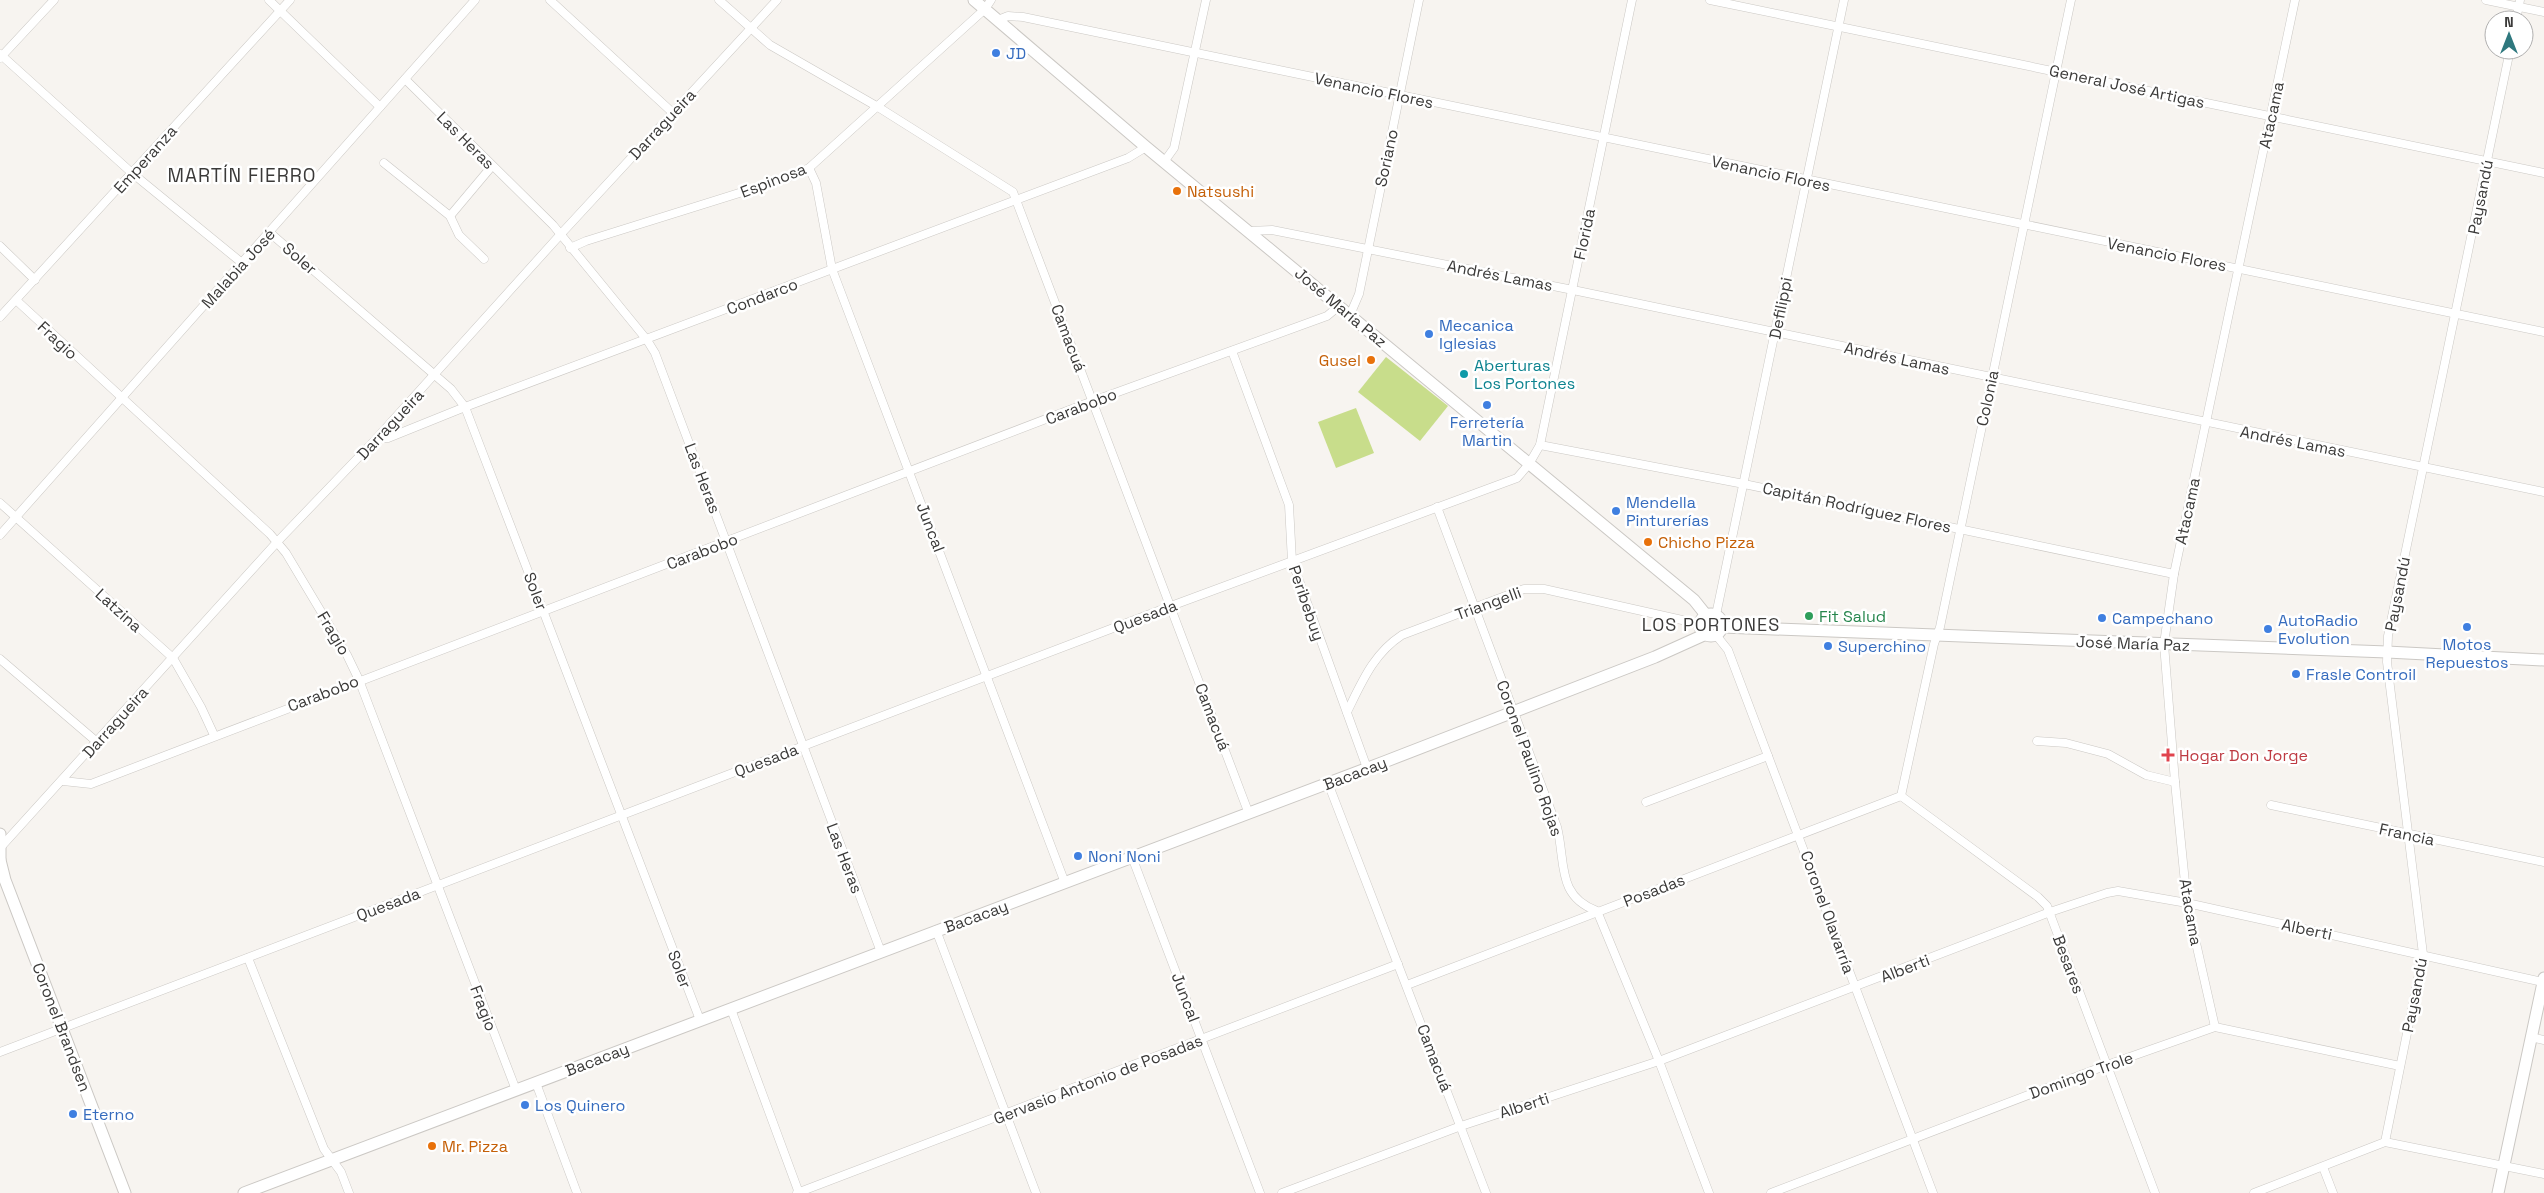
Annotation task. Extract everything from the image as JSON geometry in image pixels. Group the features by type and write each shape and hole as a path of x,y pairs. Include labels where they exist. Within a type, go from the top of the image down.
{"street":[{"path":"54,0 1,56 132,173 242,263"},
{"path":"269,0 380,107"},
{"name":"Emperanza","path":"0,318 290,0"},
{"name":"Malabia José","path":"0,535 475,0"},
{"path":"550,0 673,113"},
{"name":"Camacuá","path":"719,0 770,45 878,107 1008,187 1017,198 1249,814"},
{"name":"Darragueira","path":"0,847 62,781 278,541 376,439 560,235 777,0"},
{"name":"José María Paz","path":"974,0 988,5 998,20 1146,147 1694,600 1707,618"},
{"path":"1164,162 1174,148 1206,0"},
{"name":"Soriano","path":"1350,315 1356,304 1419,0"},
{"name":"Florida","path":"1529,464 1540,445 1632,0"},
{"name":"General José Artigas","path":"1710,0 2544,173"},
{"name":"Defilippi","path":"1707,618 1744,484 1805,180 1844,0"},
{"name":"Colonia","path":"1901,796 1937,636 2070,0"},
{"name":"Atacama","path":"2216,1027 2187,903 2164,644 2174,574 2295,0"},
{"path":"2486,0 2520,3 2544,12"},
{"name":"Espinosa","path":"570,248 586,241 787,178 810,168 988,5"},
{"name":"Venancio Flores","path":"998,20 1008,16 1023,17 2023,226 2544,332"},
{"name":"Paysandú","path":"2385,1142 2423,954 2407,834 2387,652 2388,636 2508,60"},
{"name":"Las Heras","path":"405,79 553,226 647,340 654,353 728,541 802,746 881,952"},
{"name":"Condarco","path":"376,439 388,438 465,407 647,340 1017,198 1128,158 1146,147"},
{"path":"384,163 450,216 459,235 484,259"},
{"path":"450,216 492,166"},
{"name":"Juncal","path":"810,168 816,183 832,269 1066,883"},
{"name":"Andrés Lamas","path":"1249,231 1272,230 1367,248 2544,492"},
{"name":"Soler","path":"270,232 451,388 465,407 700,1020"},
{"path":"0,246 34,280"},
{"name":"Fragio","path":"16,300 120,398 278,541 347,655 359,680 516,1090"},
{"name":"Carabobo","path":"62,781 91,784 214,735 1093,401 1327,316 1338,306"},
{"name":"Peribebuy","path":"1232,351 1288,499 1291,515 1292,561 1367,768"},
{"name":"Capitán Rodríguez Flores","path":"1540,445 1744,484 2174,574"},
{"name":"Quesada","path":"0,1052 1171,606 1517,478 1529,464"},
{"name":"Latzina","path":"0,503 173,658 202,707 214,735"},
{"name":"Coronel Paulino Rojas","path":"1437,507 1557,828 1564,874 1568,886 1580,903 1597,911"},
{"name":"Triangelli","path":"1346,712 1371,664 1390,643 1402,635 1533,587 1707,618"},
{"path":"1707,618 1715,632"},
{"path":"1707,618 1721,620 1715,632"},
{"name":"José María Paz","path":"1715,632 1937,636 2387,652 2544,660"},
{"name":"Bacacay","path":"244,1193 936,930 1249,814 1715,632"},
{"name":"Coronel Olavarría","path":"1715,632 1728,650 1933,1193"},
{"path":"0,658 97,742"},
{"path":"2037,741 2066,743 2108,754 2146,775 2175,782"},
{"path":"1646,802 1768,756"},
{"name":"Camacuá","path":"1328,783 1486,1193"},
{"name":"Posadas","path":"1407,985 1901,796"},
{"name":"Besares","path":"1901,796 2038,896 2050,912 2155,1193"},
{"name":"Francia","path":"2271,805 2544,862"},
{"name":"Coronel Brandsen","path":"0,834 0,860 5,880 125,1193"},
{"name":"Juncal","path":"1132,857 1260,1193"},
{"name":"Alberti","path":"1282,1193 1461,1126 1659,1061 2107,892 2118,891 2187,903 2544,980"},
{"path":"1597,911 1659,1061 1709,1193"},
{"path":"936,930 1036,1193"},
{"path":"248,958 324,1149 341,1172 349,1193"},
{"name":"Gervasio Antonio de Posadas","path":"798,1193 1398,964"},
{"path":"2498,1193 2530,1037 2544,980"},
{"path":"731,1009 798,1193"},
{"path":"2216,1027 2400,1066"},
{"name":"Domingo Trole","path":"1771,1193 1912,1138 2216,1027"},
{"path":"2530,1037 2544,1040"},
{"path":"536,1083 576,1193"},
{"path":"2254,1193 2385,1142 2544,1174"},
{"path":"2323,1167 2333,1193"}],"green space":[{"path":"1386,357 1448,406 1420,441 1358,392"},
{"path":"1356,408 1374,453 1336,468 1318,422"}],"place":[{"name":"JD","path":"996,53"},
{"name":"Natsushi","path":"1177,191"},
{"name":"Mecanica Iglesias","path":"1429,334"},
{"name":"Gusel","path":"1371,360"},
{"name":"Aberturas Los Portones","path":"1464,374"},
{"name":"Ferretería Martin","path":"1487,405"},
{"name":"Mendella Pinturerías","path":"1616,511"},
{"name":"Chicho Pizza","path":"1648,542"},
{"name":"Fit Salud","path":"1809,616"},
{"name":"Campechano","path":"2102,618"},
{"name":"Motos Repuestos","path":"2467,627"},
{"name":"AutoRadio Evolution","path":"2268,629"},
{"name":"Superchino","path":"1828,646"},
{"name":"Frasle Controil","path":"2296,674"},
{"name":"Hogar Don Jorge","path":"2168,755"},
{"name":"Noni Noni","path":"1078,856"},
{"name":"Los Quinero","path":"525,1105"},
{"name":"Eterno","path":"73,1114"},
{"name":"Mr. Pizza","path":"432,1146"}],"district":[{"name":"MARTÍN FIERRO","path":"242,175"},
{"name":"LOS PORTONES","path":"1711,625"}]}
